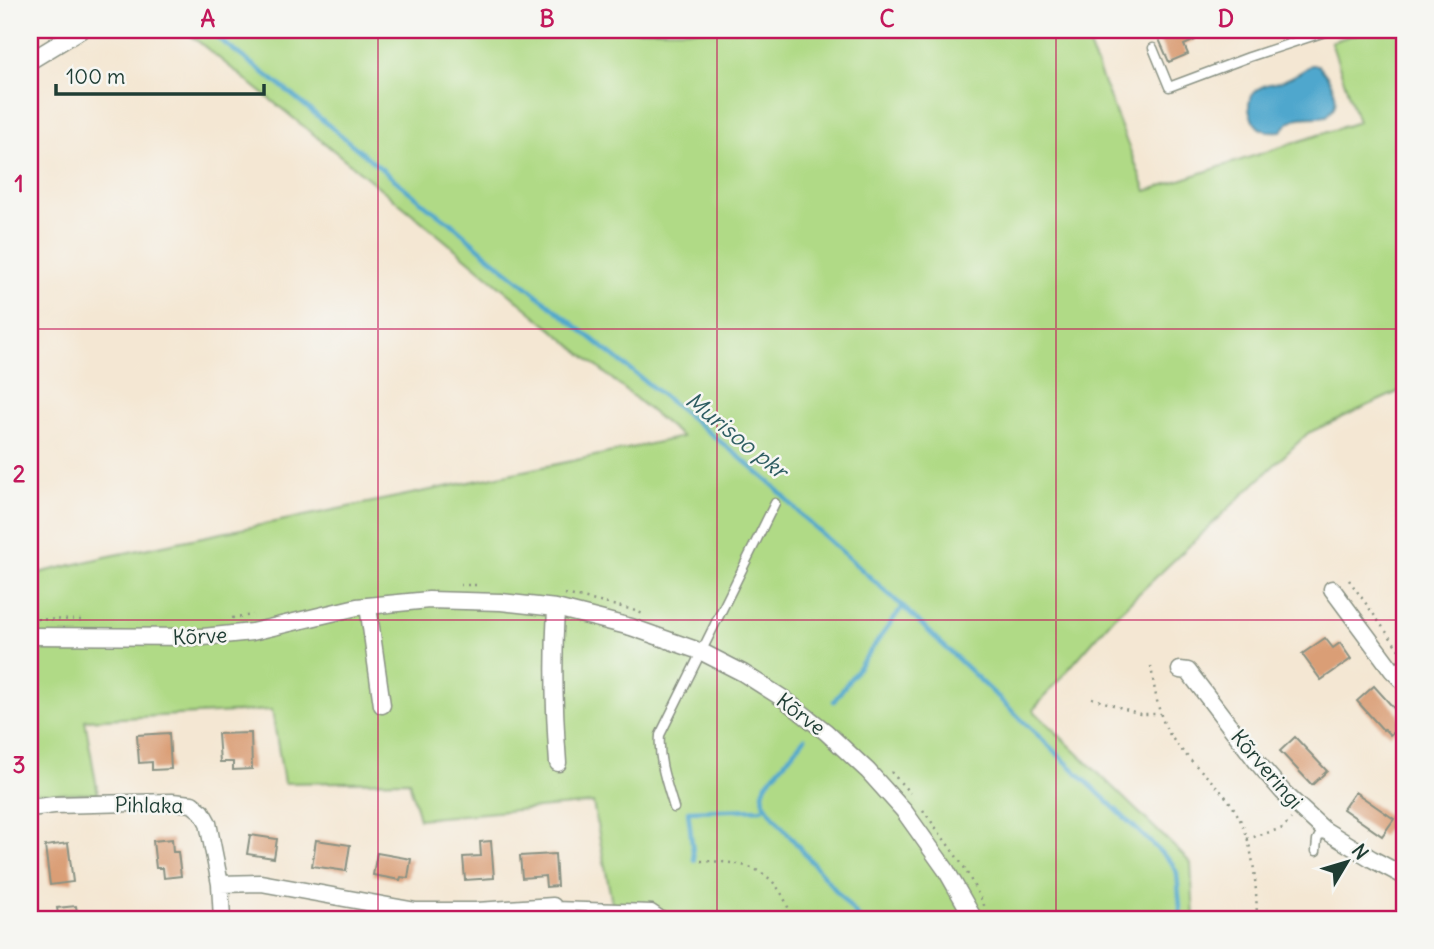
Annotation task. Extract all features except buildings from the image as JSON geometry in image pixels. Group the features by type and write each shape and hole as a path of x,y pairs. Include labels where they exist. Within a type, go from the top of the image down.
{"street":[{"path":"30,61 80,30"},
{"path":"1332,589 1402,668"},
{"name":"Kõrve","path":"30,636 203,637 252,632 357,607 429,600 501,601 556,608 631,627 702,652 743,673 784,699 826,732 868,771 904,811 946,870 974,919"},
{"path":"368,606 382,705"},
{"path":"556,608 553,667 558,763"},
{"name":"Kõrveringi","path":"1180,670 1188,671 1257,762 1283,792 1323,829 1404,876"},
{"name":"Pihlaka","path":"30,808 172,802 192,804 202,812 208,823 220,884"},
{"path":"222,919 220,884 261,883 416,911 477,911 553,906"}],"lane":[{"path":"1153,48 1169,87 1331,30"},
{"path":"674,808 660,761 660,735 775,503"},
{"path":"1316,850 1317,840 1323,829"},
{"path":"553,906 652,909 667,919"}],"path":[{"path":"1349,580 1402,668"},
{"path":"1151,666 1161,714 1173,740 1230,802 1247,839 1252,856 1257,919"},
{"path":"1093,698 1140,714 1161,714"},
{"path":"1247,839 1283,828 1291,818"},
{"path":"701,861 735,863 751,867 763,874 782,894 792,919"}],"green space":[{"path":"184,30 1083,30 1146,191 1358,122 1331,42 1368,30 1404,30 1404,389 1308,433 1114,617 1033,710 1191,863 1194,919 615,919 593,803 419,819 409,781 284,783 272,710 85,720 98,794 30,793 30,575 682,437 431,229"}],"water":[{"path":"1311,65 1318,65 1334,90 1334,107 1327,116 1297,119 1281,131 1268,131 1258,127 1249,109 1252,95 1260,88 1289,78"}],"waterway":[{"name":"Murisoo pkr","path":"207,30 286,90 775,487 803,517 901,605 1172,863 1177,873 1181,919"},
{"path":"834,701 903,606"},
{"path":"805,738 766,784 763,792 764,803 860,919"},
{"path":"694,860 688,811 762,809 766,805"}]}
